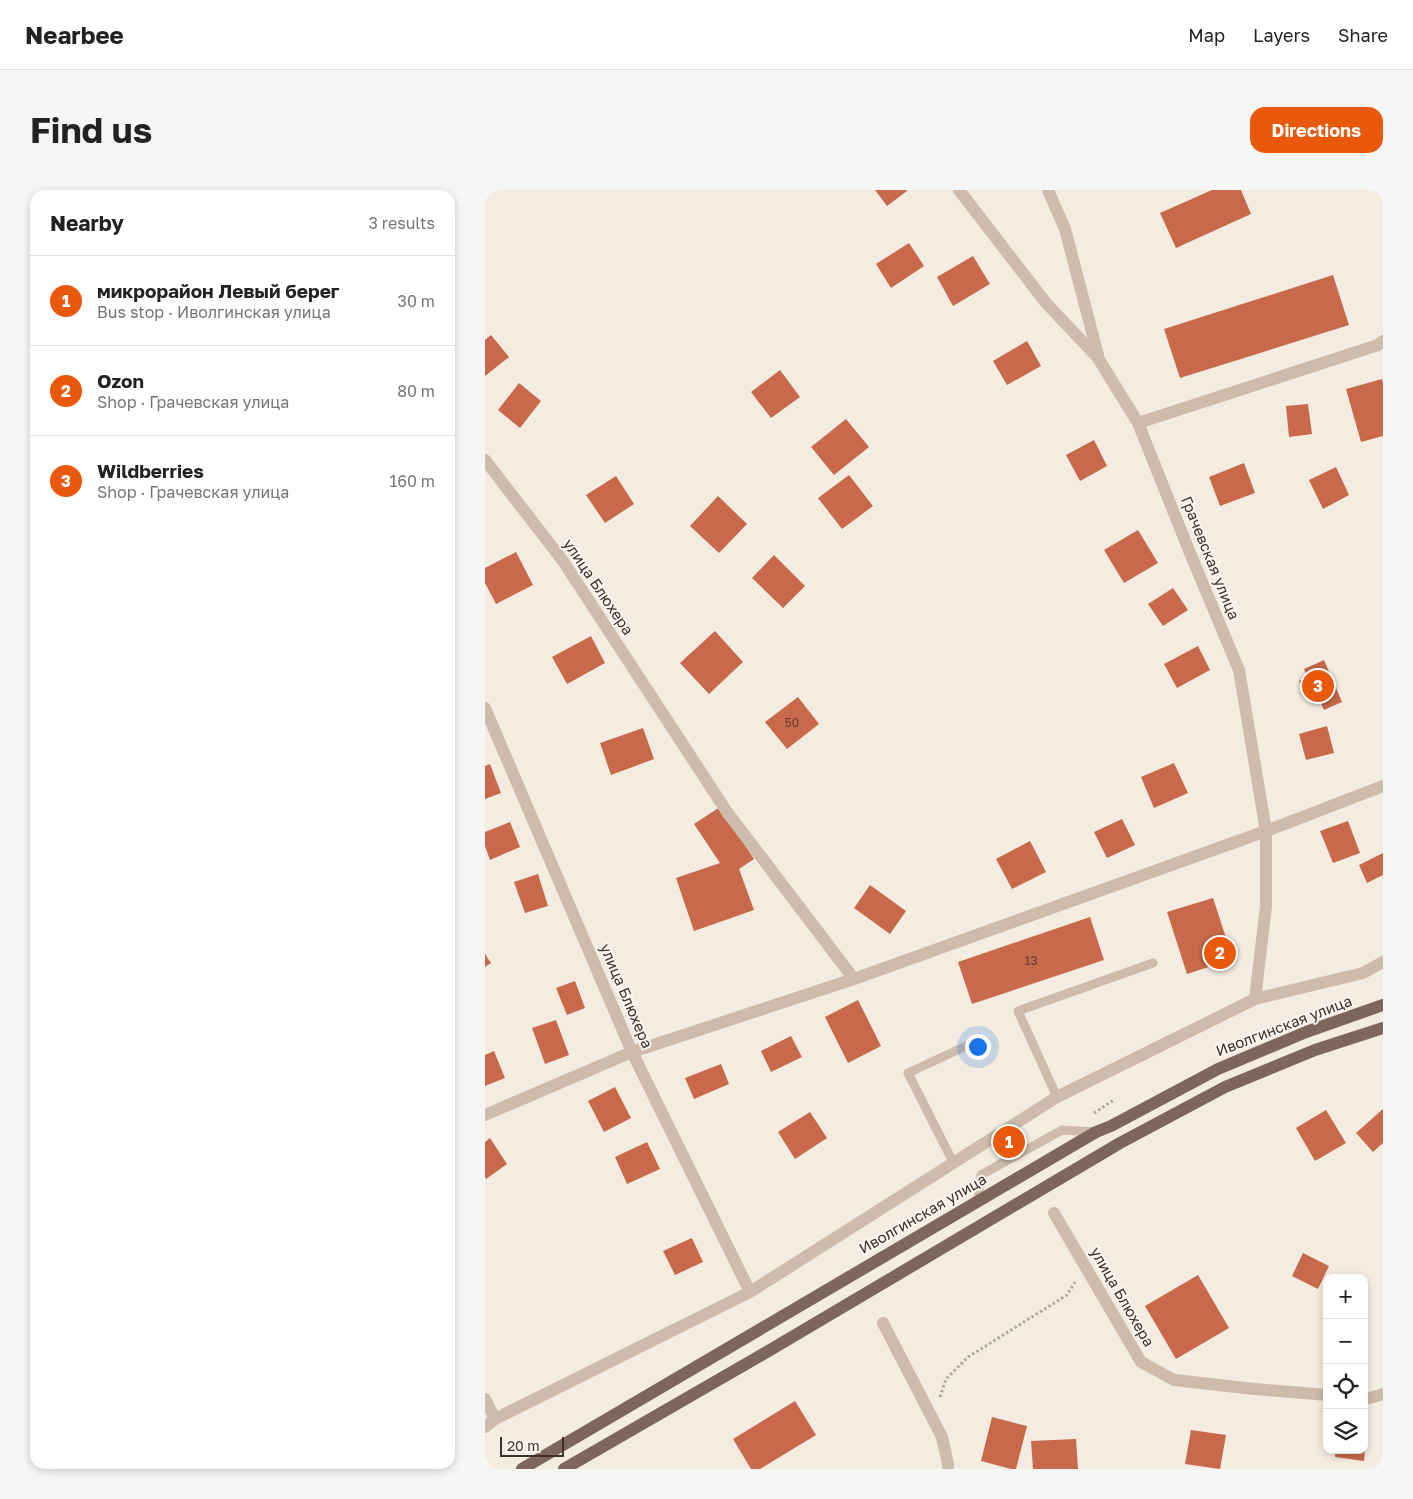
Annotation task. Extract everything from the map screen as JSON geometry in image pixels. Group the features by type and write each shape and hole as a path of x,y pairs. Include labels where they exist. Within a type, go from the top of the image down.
{"main road":[{"name":"Иволгинская улица","path":"521,1469 1096,1132 1111,1126 1218,1069 1306,1032 1383,1006"},
{"path":"564,1469 765,1353 1119,1143 1225,1087 1315,1050 1383,1028"}],"street":[{"name":"Грачевская улица","path":"959,190 1046,303 1098,358 1138,423 1239,670 1265,831 1266,906 1255,999"},
{"path":"1048,190 1065,229 1098,358"},
{"path":"1138,423 1378,345 1383,341"},
{"name":"улица Блюхера","path":"485,460 563,562 727,812 854,979"},
{"name":"улица Блюхера","path":"485,708 633,1052 750,1292"},
{"path":"485,1115 633,1052 854,979 1265,831 1383,786"},
{"path":"485,1399 490,1423 750,1292 1057,1097 1255,999 1363,974 1383,962"},
{"name":"улица Блюхера","path":"1054,1213 1141,1362 1174,1380 1323,1395"},
{"path":"883,1323 942,1437 948,1469"},
{"path":"1368,1398 1383,1394"}],"lane":[{"path":"1057,1097 1018,1011 1153,963"},
{"path":"953,1162 908,1073 979,1040"},
{"path":"978,1201 981,1175 1062,1130 1096,1132"}],"path":[{"path":"1091,1115 1114,1100"},
{"path":"938,1402 946,1379 968,1357 1067,1295 1076,1281 1078,1254"}],"building":[{"path":"875,190 906,190 907,191 887,206"},
{"path":"1212,190 1241,190 1251,214 1176,248 1160,213"},
{"path":"909,243 924,266 891,288 876,264"},
{"path":"973,256 990,284 953,306 937,277"},
{"path":"1333,275 1349,325 1180,378 1164,329"},
{"path":"491,335 509,357 485,376 485,340"},
{"path":"1027,341 1041,366 1007,385 993,361"},
{"path":"780,370 800,397 771,418 751,392"},
{"path":"1382,379 1383,436 1361,442 1346,389"},
{"path":"519,383 541,401 520,428 498,410"},
{"path":"1308,404 1312,434 1289,437 1286,406"},
{"path":"846,419 869,447 834,475 811,447"},
{"path":"1094,440 1107,466 1080,481 1066,455"},
{"path":"1244,463 1255,493 1220,506 1209,477"},
{"path":"1336,467 1349,495 1323,509 1309,480"},
{"path":"849,475 873,506 842,529 818,498"},
{"path":"616,476 634,504 605,523 586,495"},
{"path":"718,496 747,524 719,553 690,526"},
{"path":"1138,530 1158,563 1124,583 1104,550"},
{"path":"516,552 533,585 496,604 485,583 485,568"},
{"path":"774,555 805,586 783,608 752,578"},
{"path":"1173,588 1188,610 1163,626 1148,604"},
{"path":"715,631 743,662 709,694 680,663"},
{"path":"591,636 605,663 567,684 552,657"},
{"path":"1198,646 1210,670 1177,688 1164,664"},
{"path":"1324,660 1342,702 1324,710 1315,691 1305,695 1299,681 1307,677 1304,669"},
{"path":"798,697 819,724 787,749 765,722"},
{"path":"1327,726 1334,753 1306,760 1299,734"},
{"path":"643,728 654,759 611,775 600,743"},
{"path":"1174,763 1188,793 1154,808 1141,777"},
{"path":"490,764 501,793 485,799 485,766"},
{"path":"720,807 754,859 739,869 754,910 694,931 676,878 720,863 694,824"},
{"path":"1122,819 1135,845 1107,858 1094,832"},
{"path":"1348,821 1360,853 1333,863 1320,831"},
{"path":"510,822 520,847 490,860 485,846 485,832"},
{"path":"1030,841 1046,872 1012,889 996,859"},
{"path":"1383,853 1383,875 1367,883 1359,865"},
{"path":"538,874 548,906 525,913 514,882"},
{"path":"870,885 906,911 890,934 854,908"},
{"path":"1213,898 1233,959 1187,974 1167,912"},
{"path":"1090,917 1104,960 972,1004 958,962"},
{"path":"485,954 491,963 485,967"},
{"path":"575,981 585,1008 567,1015 556,988"},
{"path":"858,1000 881,1046 848,1063 825,1017"},
{"path":"556,1020 569,1055 545,1064 532,1028"},
{"path":"791,1036 802,1057 771,1072 761,1051"},
{"path":"494,1051 505,1078 485,1086 485,1055"},
{"path":"721,1064 729,1084 694,1099 685,1078"},
{"path":"615,1087 631,1118 604,1132 588,1101"},
{"path":"1383,1109 1383,1143 1373,1152 1356,1133"},
{"path":"1326,1110 1346,1143 1315,1161 1296,1128"},
{"path":"810,1112 827,1138 795,1159 778,1132"},
{"path":"490,1138 507,1164 486,1179 485,1142"},
{"path":"647,1142 660,1169 627,1184 615,1157"},
{"path":"692,1238 703,1262 675,1275 663,1251"},
{"path":"1303,1253 1329,1266 1325,1274 1323,1274 1318,1289 1292,1276"},
{"path":"1198,1275 1229,1328 1176,1359 1145,1306"},
{"path":"795,1401 816,1435 760,1469 751,1469 733,1439"},
{"path":"992,1417 1027,1426 1016,1469 981,1461"},
{"path":"1191,1430 1226,1435 1220,1469 1185,1464"},
{"path":"1076,1439 1078,1469 1033,1469 1031,1441"},
{"path":"1335,1454 1365,1454 1364,1461 1335,1457"}],"place":[{"name":"Wildberries","path":"1318,686"},
{"name":"Ozon","path":"1220,953"},
{"name":"микрорайон Левый берег","path":"1009,1142"}]}
